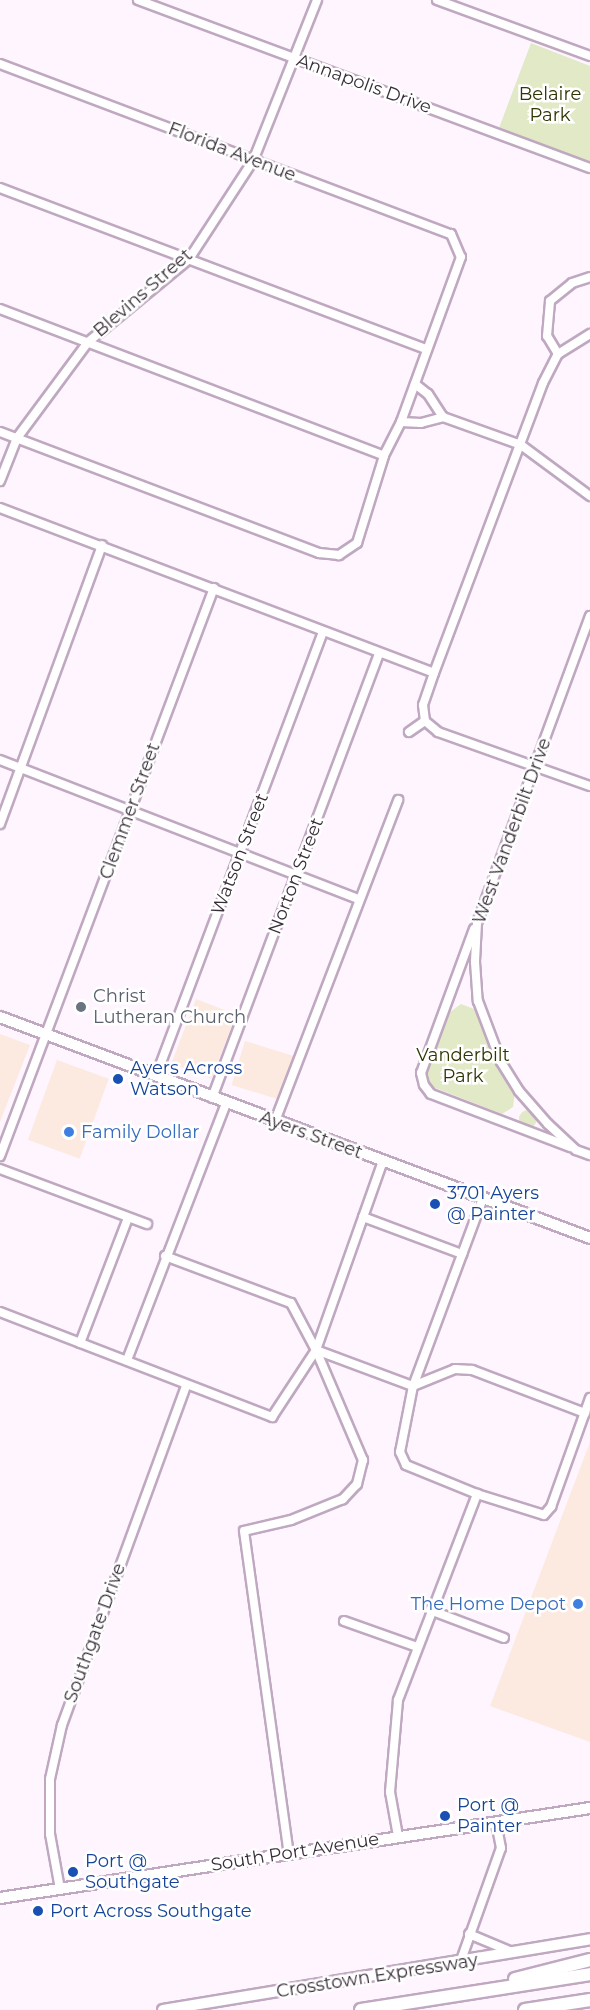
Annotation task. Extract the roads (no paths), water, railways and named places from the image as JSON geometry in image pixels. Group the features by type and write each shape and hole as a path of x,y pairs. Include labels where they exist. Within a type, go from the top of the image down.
{"highway":[{"path":"437,1998 590,1960"},
{"name":"Crosstown Expressway","path":"362,2010 590,1974"},
{"path":"525,2010 590,2000"}],"main road":[{"name":"Ayers Street","path":"0,1017 212,1098 590,1236"},
{"name":"South Port Avenue","path":"0,1899 590,1808"},
{"name":"Crosstown Expressway","path":"163,2010 459,1964 512,1952 590,1939"}],"street":[{"name":"Annapolis Drive","path":"138,0 590,168"},
{"name":"Blevins Street","path":"0,480 17,438 88,342 189,259 253,161 317,0"},
{"path":"437,0 589,55"},
{"name":"Florida Avenue","path":"0,64 451,234 461,257 427,349"},
{"path":"0,188 427,349 401,422 384,456 357,543 339,555 319,553 0,432"},
{"path":"558,354 547,336 550,301 572,283 590,277"},
{"path":"0,309 384,456"},
{"path":"590,334 558,354 543,383 423,705 425,721 438,732 590,786"},
{"path":"415,384 428,394 443,417"},
{"path":"401,422 421,423 443,417 521,445 590,496"},
{"path":"0,508 434,673"},
{"path":"0,824 102,545"},
{"name":"Clemmer Street","path":"0,1156 214,588"},
{"name":"West Vanderbilt Drive","path":"590,616 477,923 477,991 488,1035 519,1091 576,1150 590,1155"},
{"name":"Watson Street","path":"156,1076 323,632"},
{"name":"Norton Street","path":"212,1098 379,654"},
{"path":"410,732 425,721"},
{"path":"0,760 130,812 297,873 359,899"},
{"path":"275,1121 398,800"},
{"path":"477,923 420,1073 424,1085 431,1094 576,1150"},
{"path":"127,1360 165,1256 226,1103"},
{"path":"0,1312 127,1360 186,1386 272,1417 316,1350 383,1161"},
{"path":"0,1169 147,1224"},
{"path":"483,1198 413,1386 400,1452 411,1469 477,1494 544,1515 551,1507 590,1398"},
{"path":"363,1217 462,1254"},
{"path":"80,1343 128,1218"},
{"path":"165,1256 291,1303 316,1350 363,1460 362,1474 354,1489 343,1499 291,1520 244,1531 289,1854"},
{"path":"316,1350 413,1386 455,1369 472,1371 585,1413"},
{"name":"Southgate Drive","path":"60,1889 50,1834 50,1790 62,1725 186,1386"},
{"path":"398,1836 390,1792 393,1731 398,1700 430,1610 477,1494"},
{"path":"430,1610 504,1638"},
{"path":"344,1622 417,1647"},
{"path":"459,1964 501,1848 496,1823"},
{"path":"469,1934 512,1952"}],"place":[{"name":"Christ Lutheran Church","path":"81,1007"},
{"name":"Ayers Across Watson","path":"118,1079"},
{"name":"Family Dollar","path":"69,1132"},
{"name":"3701 Ayers @ Painter","path":"435,1204"},
{"name":"The Home Depot","path":"578,1604"},
{"name":"Port @ Painter","path":"445,1816"},
{"name":"Port @ Southgate","path":"73,1872"},
{"name":"Port Across Southgate","path":"38,1911"}],"park label":[{"name":"Belaire Park","path":"550,106"},
{"name":"Vanderbilt Park","path":"463,1066"}]}
